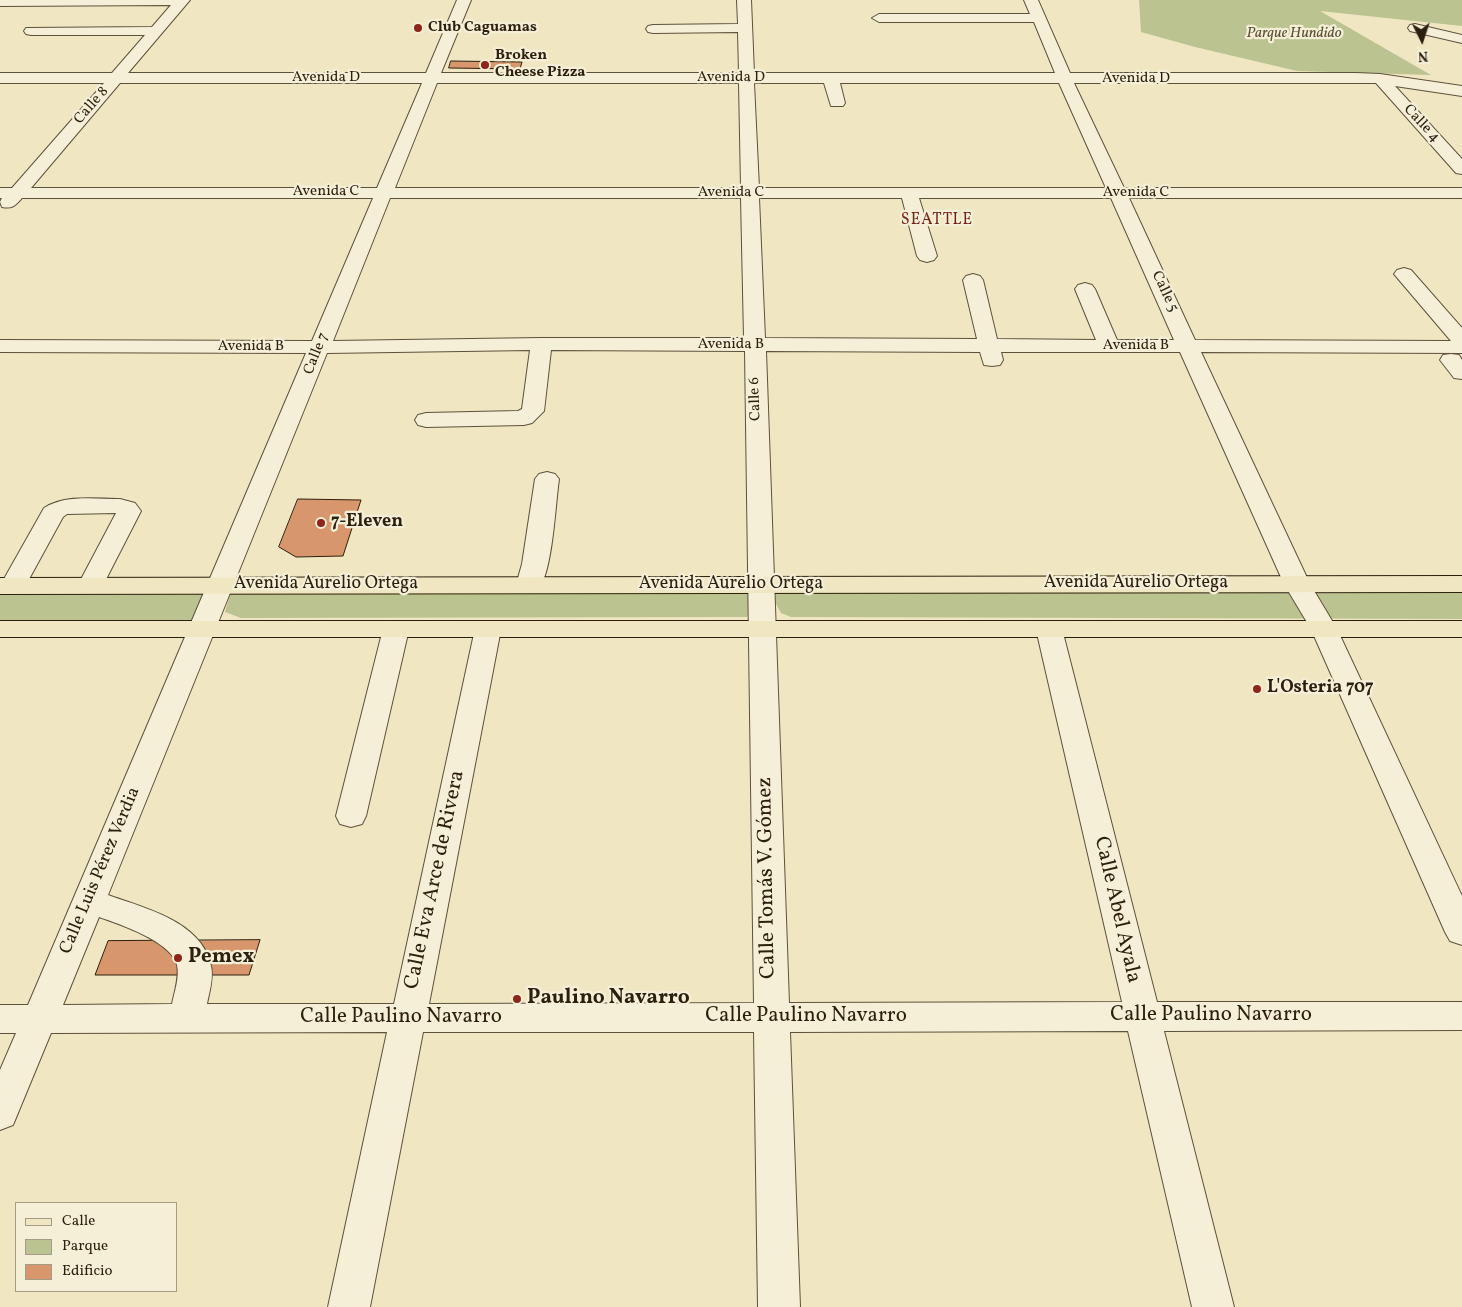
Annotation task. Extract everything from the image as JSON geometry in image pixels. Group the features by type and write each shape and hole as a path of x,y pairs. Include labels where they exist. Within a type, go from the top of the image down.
{"main road":[{"name":"Avenida Aurelio Ortega","path":"6,586 1462,584"},
{"path":"0,629 1462,629"}],"street":[{"name":"Calle 7","path":"203,629 464,0"},
{"name":"Calle 6","path":"744,0 762,629"},
{"name":"Calle 5","path":"1031,0 1065,79 1297,584 1324,629 1462,932"},
{"path":"0,2 183,1"},
{"name":"Calle 8","path":"0,211 8,193 116,78 183,1"},
{"path":"113,15 170,15"},
{"path":"879,18 1039,18"},
{"path":"653,29 745,28"},
{"path":"1415,28 1462,39"},
{"path":"31,31 156,31"},
{"name":"Avenida D","path":"0,78 1380,80 1462,91"},
{"path":"831,79 837,103"},
{"name":"Calle 4","path":"1380,80 1462,168"},
{"name":"Avenida C","path":"8,193 1462,193"},
{"path":"909,193 927,256"},
{"path":"1404,274 1462,341"},
{"path":"973,280 990,353"},
{"path":"1085,289 1109,346"},
{"name":"Avenida B","path":"0,346 61,352 317,354 1363,353 1459,360"},
{"name":"Avenida B","path":"990,353 1109,346 1192,353"},
{"name":"Avenida B","path":"0,359 61,352"},
{"path":"426,420 524,418 533,410 540,353"},
{"path":"529,585 535,564 547,479"},
{"path":"6,586 58,508 120,506 126,508 129,511 91,585"},
{"name":"Calle Luis Pérez Verdia","path":"0,1114 203,629"},
{"path":"352,816 396,629"},
{"name":"Calle Eva Arce de Rivera","path":"350,1307 488,629"},
{"name":"Calle Tomás V. Gómez","path":"762,629 779,1307"},
{"name":"Calle Abel Ayala","path":"1049,629 1213,1307"},
{"path":"88,901 163,929 182,945 195,966 187,1018"},
{"name":"Calle Paulino Navarro","path":"0,1018 1462,1016"}],"green space":[{"name":"Parque Hundido","path":"1139,0 1462,0 1462,26 1320,11 1431,75 1297,71 1141,32"},
{"path":"1462,585 1462,619 791,617 781,613 772,597 783,586"},
{"path":"0,586 217,586 212,612 183,623 0,626"},
{"path":"747,586 759,602 747,617 241,618 225,612 231,591"}],"building":[{"name":"Broken Cheese Pizza","path":"451,61 522,62 520,69 449,68"},
{"name":"7-Eleven","path":"298,499 361,500 343,556 296,557 279,547"},
{"name":"Pemex","path":"260,940 249,975 95,975 108,941"}],"place":[{"name":"Club Caguamas","path":"418,28"},
{"name":"Broken Cheese Pizza","path":"485,65"},
{"name":"7-Eleven","path":"321,523"},
{"name":"L'Osteria 707","path":"1257,689"},
{"name":"Pemex","path":"178,958"},
{"name":"Paulino Navarro","path":"517,999"}],"district":[{"name":"SEATTLE","path":"937,221"}]}
